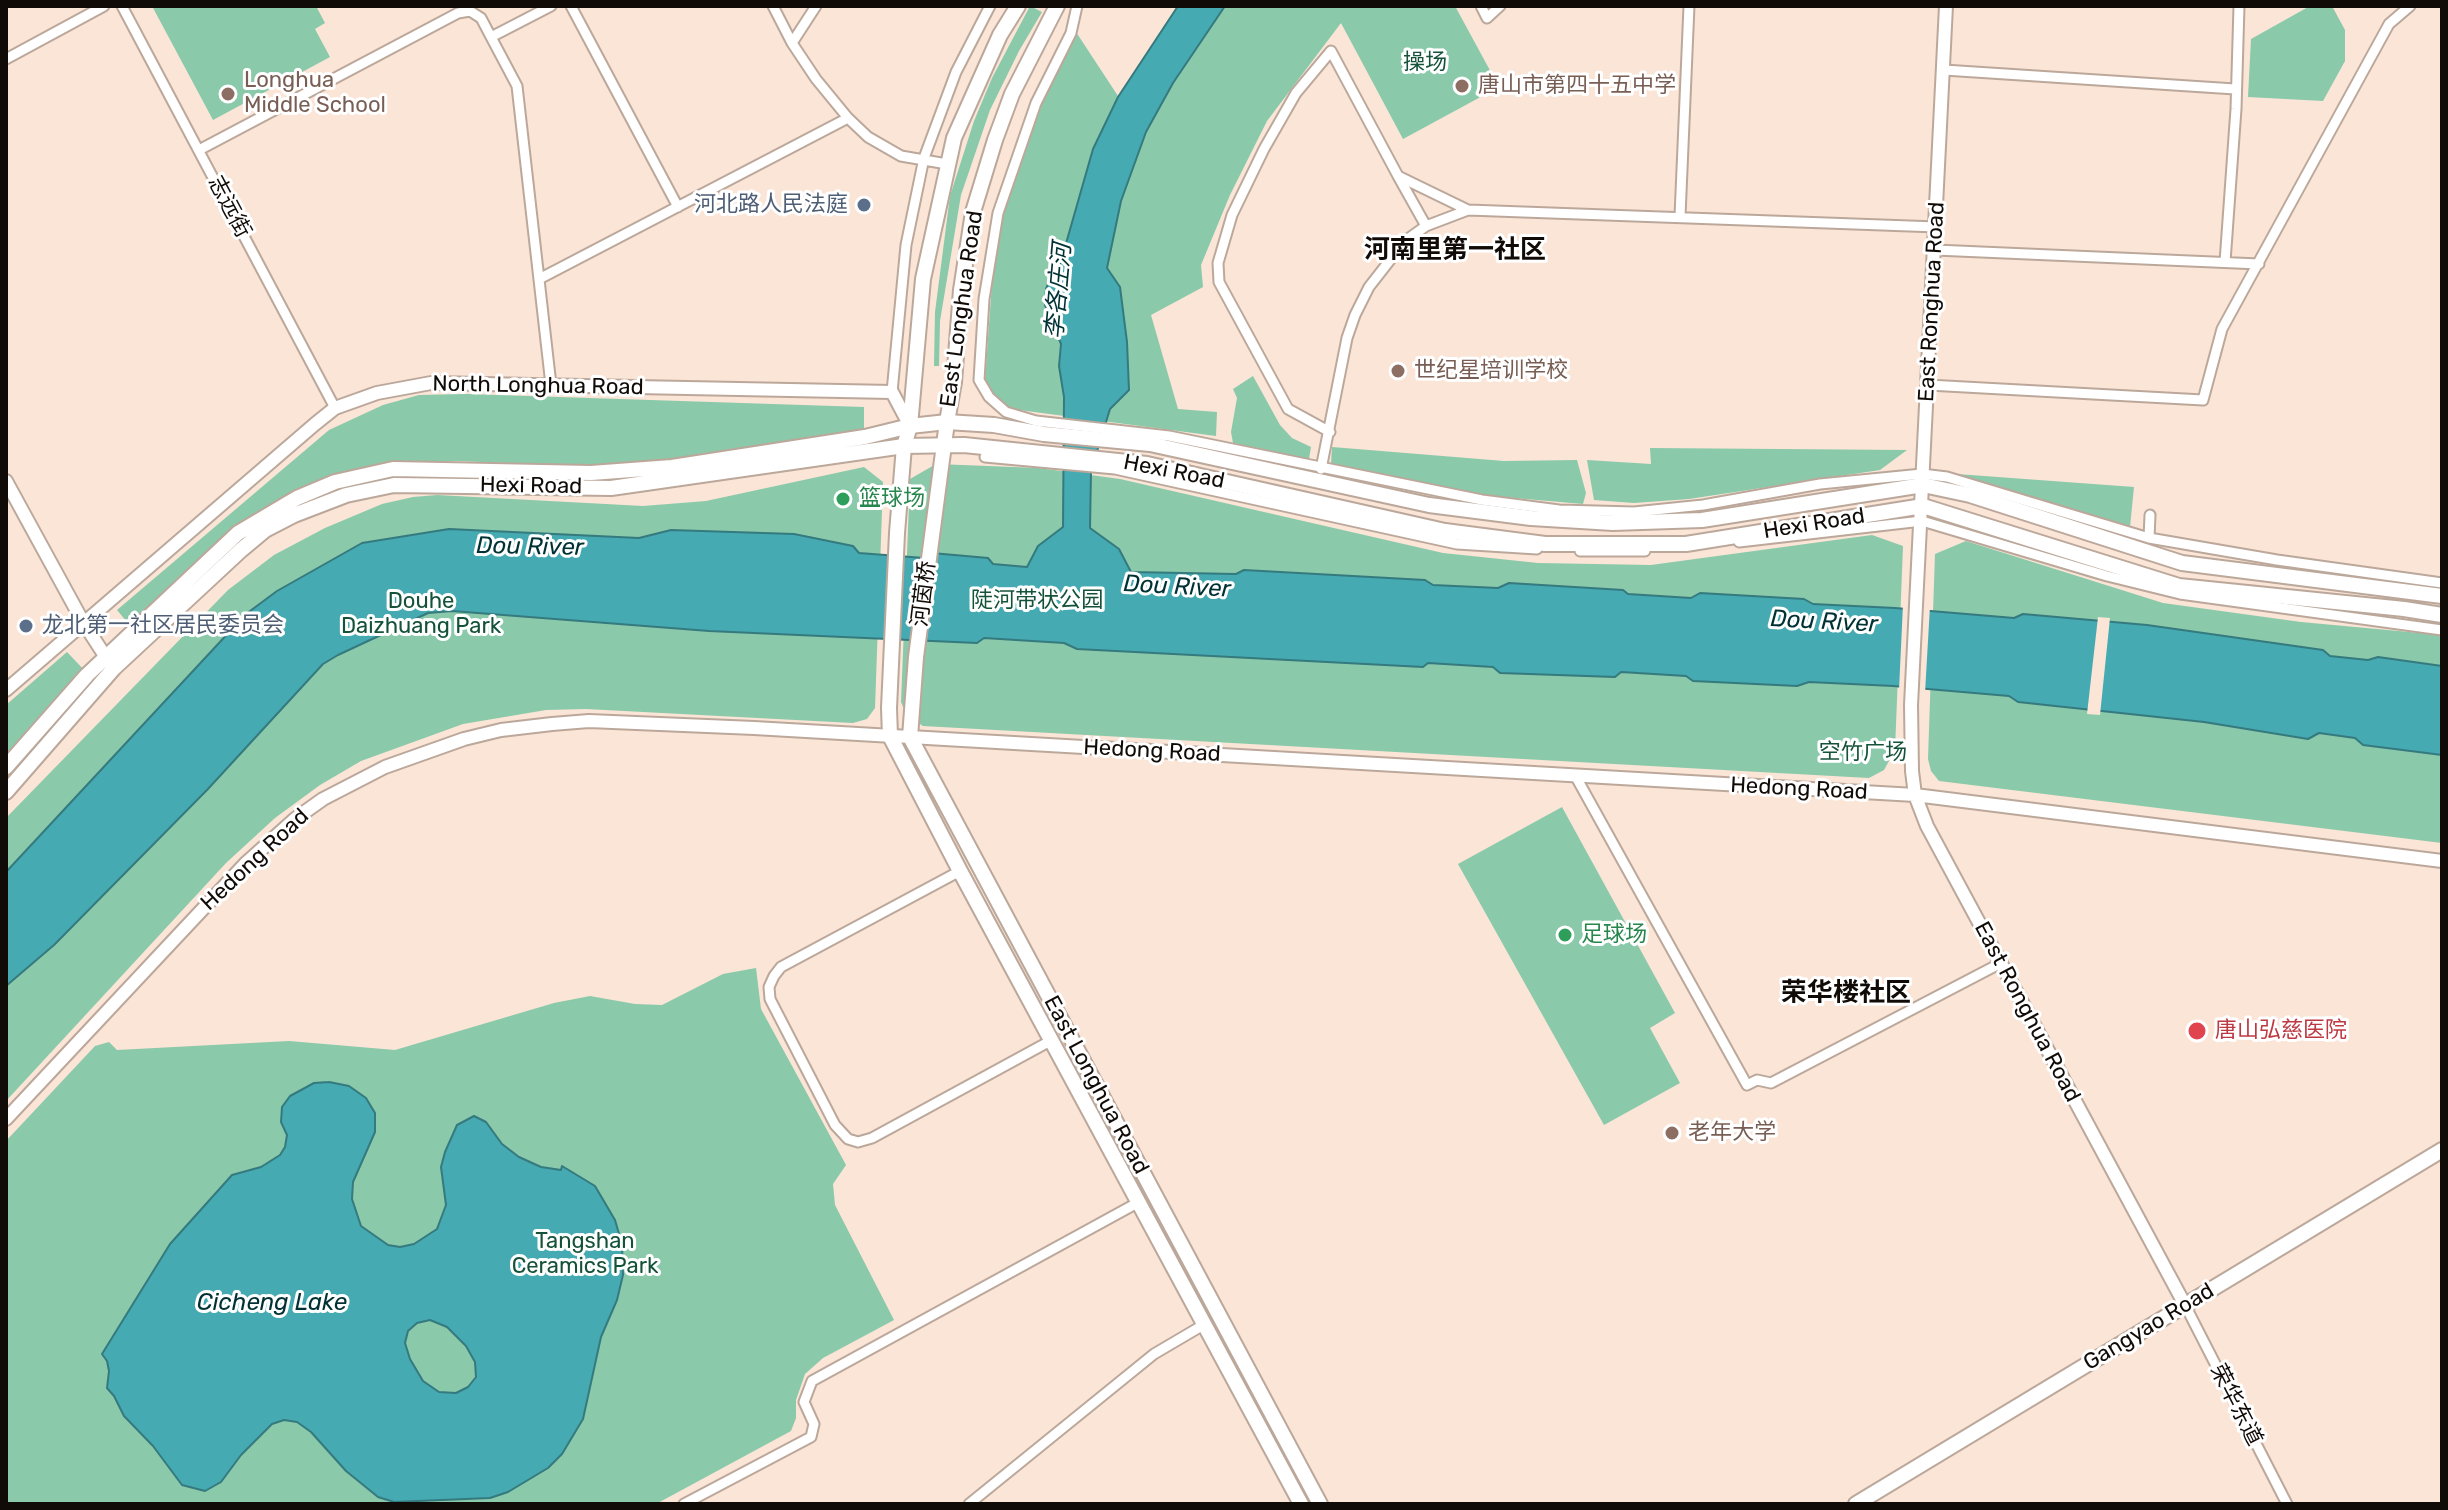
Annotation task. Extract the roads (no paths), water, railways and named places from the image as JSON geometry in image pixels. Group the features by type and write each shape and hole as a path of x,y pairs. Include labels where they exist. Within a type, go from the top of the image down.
{"main road":[{"name":"East Longhua Road","path":"1018,6 1000,35 954,138 923,279 897,533 890,736 1301,1504"},
{"name":"East Longhua Road","path":"932,531 954,382 961,290 973,212 1012,94 1057,6"},
{"name":"Hexi Road","path":"6,767 238,533 276,509 335,482 393,469 591,473 672,467 947,422 1118,435 1429,505 1531,518 1613,523 1702,520 1923,479 2182,563 2442,596"},
{"name":"Hexi Road","path":"6,792 110,663 265,530 294,515 346,495 394,485 611,488 904,446 944,445 1115,464 1147,464 1445,531 1545,544 1686,544 1922,514 2179,586 2442,615"},
{"name":"河茵桥","path":"910,737 916,657 932,531"},
{"path":"2179,586 2182,563"},
{"name":"East Longhua Road","path":"910,737 1320,1504"},
{"name":"Gangyao Road","path":"1856,1504 2442,1150"}],"street":[{"path":"6,59 104,6"},
{"name":"志远街","path":"122,6 335,408"},
{"path":"491,37 551,6"},
{"path":"571,6 678,207"},
{"path":"773,6 792,43 848,118 868,137 901,156 947,164"},
{"path":"792,43 816,6"},
{"path":"910,426 892,392 906,245 924,158 956,72 990,6"},
{"path":"1040,428 1006,412 989,397 979,380 984,299 998,213 1036,103 1071,33 1077,6"},
{"path":"1481,6 1487,18 1500,6"},
{"path":"1680,216 1689,6"},
{"name":"East Ronghua Road","path":"1946,6 1911,705 1915,795 1927,826 2185,1305"},
{"path":"2225,262 2239,6"},
{"path":"1928,385 2203,400 2222,329 2389,24 2410,6"},
{"path":"199,150 458,13 470,11 481,18 517,86 551,385"},
{"path":"1330,432 1288,409 1219,282 1218,263 1232,215 1264,149 1296,93 1331,51 1426,226"},
{"path":"1944,70 2235,89"},
{"path":"539,279 848,118"},
{"path":"1398,176 1468,210"},
{"path":"1321,469 1347,338 1355,315 1369,287 1405,241 1426,226 1468,210 1937,227"},
{"path":"1935,250 2259,264"},
{"name":"North Longhua Road","path":"6,690 335,408 377,393 431,383 892,392"},
{"path":"1118,435 1169,436 1482,500 1559,510 1634,512 1703,505 1820,484 1947,477 2149,538 2442,583"},
{"path":"985,457 1045,457"},
{"path":"6,481 9,496 110,663"},
{"path":"1922,514 2107,576 2180,594 2442,630"},
{"path":"2149,538 2150,515"},
{"name":"Hedong Road","path":"6,1119 269,841 323,799 385,767 464,739 501,730 589,721 1915,795 2442,861"},
{"path":"1576,777 1747,1085 1757,1080 1771,1083 2001,963"},
{"path":"960,871 781,967 774,976 769,987 770,999 835,1125 848,1139 858,1142 872,1138 1052,1040"},
{"path":"684,1504 811,1437 814,1424 804,1402 812,1381 1139,1202"},
{"name":"荣华东道","path":"2185,1305 2287,1504"},
{"path":"969,1504 1154,1354 1205,1324"}],"water":[{"path":"1178,6 1225,6 1173,83 1146,132 1121,201 1107,268 1120,287 1129,390 1110,409 1091,471 1090,528 1119,549 1131,572 1236,574 1244,570 1425,580 1433,585 1498,588 1509,583 1691,598 1700,593 1804,599 1813,604 2014,618 2023,614 2147,625 2323,650 2330,656 2368,660 2378,657 2442,666 2442,755 2363,745 2355,738 2319,733 2308,739 2204,722 2018,702 2009,696 1893,686 1693,681 1686,676 1621,672 1615,677 1500,673 1493,667 1428,663 1423,667 1077,649 1064,643 984,638 977,643 709,631 452,611 428,613 323,664 207,790 54,945 6,986 6,872 246,614 277,591 362,543 449,529 639,538 671,530 794,534 853,546 859,553 924,558 932,553 988,558 993,564 1027,567 1038,546 1063,527 1064,397 1059,366 1061,344 1045,305 1046,289 1059,268 1093,149 1118,97"},
{"name":"Cicheng Lake","path":"314,1083 349,1086 366,1098 375,1113 375,1132 353,1182 352,1199 361,1226 388,1245 400,1247 414,1244 437,1229 446,1205 441,1167 445,1152 457,1125 474,1116 486,1122 502,1144 519,1157 541,1167 561,1170 562,1166 595,1186 615,1220 622,1244 623,1275 617,1300 601,1337 583,1419 562,1454 548,1468 508,1492 490,1498 394,1502 378,1497 346,1471 311,1432 297,1422 284,1420 272,1424 241,1455 221,1482 205,1491 182,1485 153,1446 124,1416 107,1388 109,1371 102,1354 170,1244 232,1175 261,1167 280,1155 287,1135 281,1122 282,1107 290,1096","holes":["430,1320 447,1327 466,1346 475,1362 476,1377 468,1387 456,1393 439,1392 423,1381 405,1343 408,1331 417,1323"]}],"place":[{"name":"唐山市第四十五中学","path":"1462,86"},
{"name":"Longhua Middle School","path":"228,94"},
{"name":"河北路人民法庭","path":"864,205"},
{"name":"世纪星培训学校","path":"1398,371"},
{"name":"篮球场","path":"843,499"},
{"name":"龙北第一社区居民委员会","path":"26,626"},
{"name":"足球场","path":"1565,935"},
{"name":"唐山弘慈医院","path":"2197,1031"},
{"name":"老年大学","path":"1672,1133"}],"district":[{"name":"河南里第一社区","path":"1455,250"},
{"name":"荣华楼社区","path":"1846,993"}],"park label":[{"name":"操场","path":"1425,63"},
{"name":"陡河带状公园","path":"1037,601"},
{"name":"Douhe Daizhuang Park","path":"421,614"},
{"name":"空竹广场","path":"1863,753"},
{"name":"Tangshan Ceramics Park","path":"585,1254"}],"water label":[{"name":"李各庄河","path":"1059,291"},
{"name":"Dou River","path":"530,547"},
{"name":"Dou River","path":"1177,587"},
{"name":"Dou River","path":"1824,622"}]}
